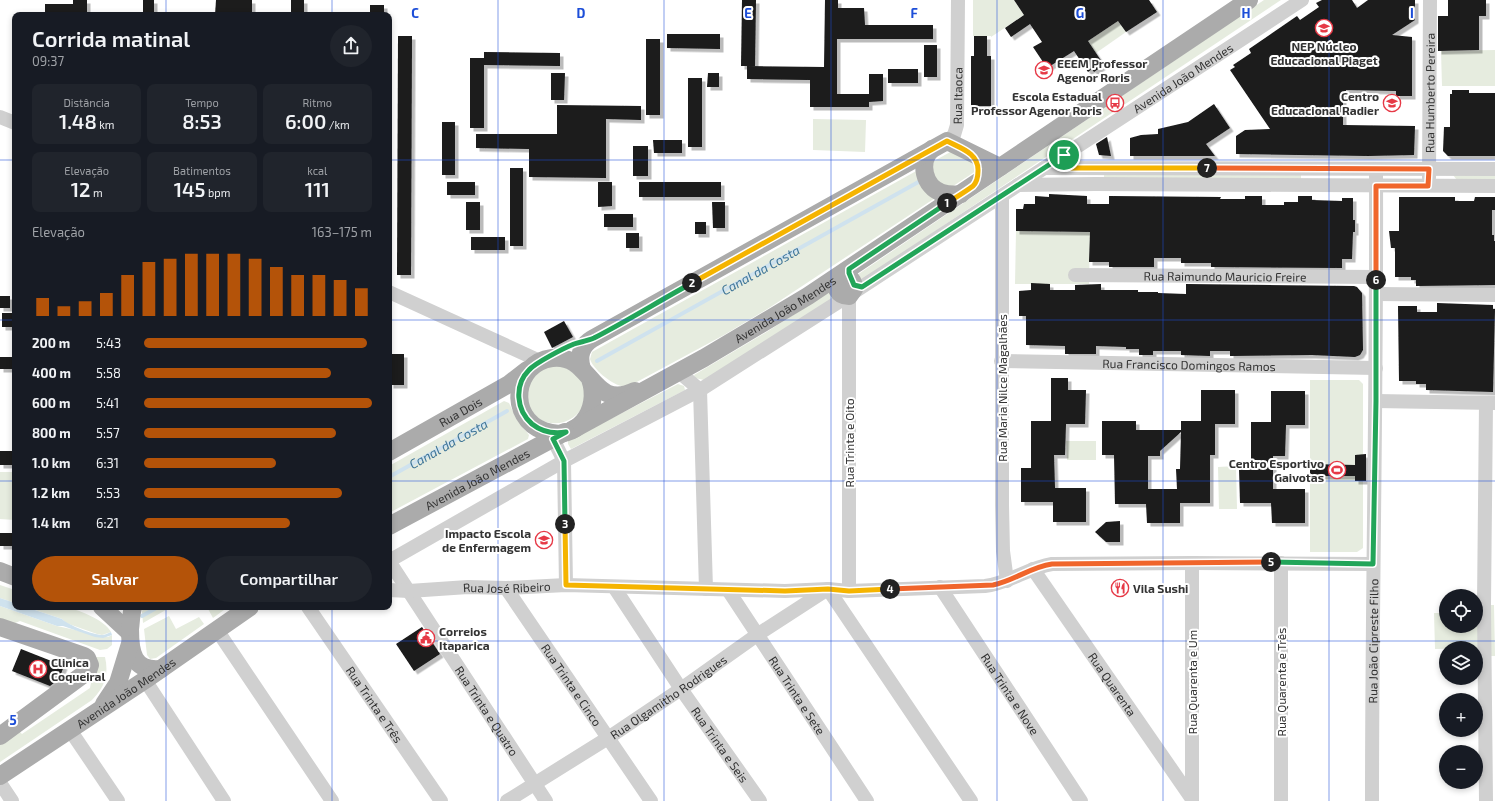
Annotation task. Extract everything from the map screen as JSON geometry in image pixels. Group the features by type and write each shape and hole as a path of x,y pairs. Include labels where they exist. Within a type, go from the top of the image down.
{"main road":[{"name":"Avenida João Mendes","path":"392,524 660,383 760,325 844,285 968,189 1249,0"},
{"path":"969,152 973,156 978,168 978,177 968,189 950,195 935,190 928,181 924,166 926,158 940,145 969,152 1000,168"},
{"name":"Rua Itaoca","path":"592,339 940,145"},
{"path":"592,339 584,345 580,359 586,374 594,392 592,405 587,417 583,422 564,433 554,433 542,430 532,424 524,415 520,404 519,392 522,379 539,363 559,358 572,361 586,374 599,389 617,395 630,393 660,383"},
{"name":"Rua Dois","path":"392,450 509,384 539,363 573,344 592,339"},
{"path":"0,571 12,575"},
{"path":"107,610 130,638 131,650 138,662 149,669 161,669"},
{"path":"96,714 112,694 118,683 130,638 133,610"},
{"name":"Avenida João Mendes","path":"0,776 96,714 246,610"},
{"path":"0,627 84,656 87,658 90,665 88,671 1,734"}],"street":[{"name":"Rua Itaoca","path":"940,145 954,135 957,125 958,0"},
{"name":"Avenida João Mendes","path":"392,559 564,461 700,390 844,285 1002,196 1044,168 1066,161 1302,0"},
{"name":"Rua Humberto Pereira","path":"1428,186 1430,0"},
{"path":"0,117 12,122"},
{"path":"1066,161 1095,168 1495,169"},
{"path":"1066,161 1074,178 1090,184"},
{"path":"1090,184 1095,168"},
{"name":"Rua João Cipreste Filho","path":"1372,801 1373,564 1376,401 1376,169"},
{"path":"1017,185 1495,186"},
{"name":"Rua Maria Nilce Magalhães","path":"1002,196 1001,361 1003,551 1007,581"},
{"name":"Rua Raimundo Mauricio Freire","path":"1075,275 1376,277"},
{"name":"Rua Trinta e Oito","path":"844,285 849,591"},
{"path":"392,293 539,363"},
{"path":"1376,294 1495,295"},
{"name":"Rua Francisco Domingos Ramos","path":"1001,361 1376,368"},
{"path":"679,372 700,390 706,589"},
{"path":"1376,401 1490,403 1484,594 1486,801"},
{"path":"564,433 566,585"},
{"path":"1192,562 1373,564"},
{"name":"Rua José Ribeiro","path":"392,590 409,591 468,587 506,588 566,585 728,590 785,591 828,589 849,591 985,586 1007,581 1033,569 1052,564 1192,562"},
{"name":"Rua Quarenta e Um","path":"1192,562 1192,800"},
{"name":"Rua Quarenta e Três","path":"1281,562 1281,801"},
{"name":"Rua Trinta e Quatro","path":"392,566 546,801"},
{"name":"Rua Quarenta","path":"1033,569 1192,800"},
{"name":"Rua Trinta e Seis","path":"614,587 681,689 760,801"},
{"name":"Rua Trinta e Nove","path":"940,587 1081,801"},
{"name":"Rua Trinta e Cinco","path":"506,588 651,801"},
{"path":"828,589 971,801"},
{"name":"Rua Olgamitho Rodrigues","path":"507,801 608,738 681,689 757,634 828,589"},
{"name":"Rua Trinta e Sete","path":"728,590 867,801"},
{"name":"Rua Trinta e Três","path":"310,610 441,801"},
{"path":"217,630 332,801"},
{"path":"145,680 224,801"},
{"path":"70,730 118,801"},
{"path":"0,783 12,801"}],"shaded area":[{"path":"973,0 1014,0 1024,15 991,37 973,36"},
{"path":"1264,0 1281,0 862,280 857,275"},
{"path":"1118,21 1126,32 1096,53 1088,41"},
{"path":"1495,50 1495,86 1442,86 1441,51"},
{"path":"813,119 866,120 865,152 813,150"},
{"path":"952,151 988,163 769,308 724,335 633,384 621,386 612,382 602,375 592,363 590,359 592,352"},
{"path":"1104,173 1301,175 1301,181 1104,178"},
{"path":"1453,175 1495,175 1495,180 1457,180"},
{"path":"1016,231 1090,232 1089,284 1015,284"},
{"path":"829,292 837,297 704,380 695,378 694,375 765,333"},
{"path":"563,365 583,381 585,401 579,412 573,418 564,422 547,422 532,412 527,401 529,382 543,367"},
{"name":"Centro Esportivo Gaivotas","path":"1310,380 1359,380 1363,384 1363,548 1357,552 1310,552"},
{"path":"678,384 684,386 685,390 571,449 568,444 568,441"},
{"path":"504,401 509,403 517,420 529,435 528,439 392,511 392,464"},
{"path":"1066,441 1096,441 1096,460 1067,460"},
{"path":"1236,466 1237,509 1219,509 1218,467"},
{"path":"0,472 12,472 12,520 0,519"},
{"path":"0,585 12,589 12,602 0,598"},
{"path":"1483,605 1494,605 1495,656 1483,656 1483,641 1439,641 1439,649 1435,649 1434,613 1439,613 1439,633 1483,633"},
{"path":"0,606 57,626 108,637 112,635 112,645 107,649 100,650 20,621 13,624 0,620"},
{"path":"35,610 75,610 97,619 111,632 102,635 97,634 66,623 62,619"},
{"path":"142,610 166,610 143,623"},
{"path":"209,610 224,610 213,618"},
{"path":"169,616 176,629 199,617 204,624 156,658 150,659 147,655 144,629"},
{"path":"96,657 105,657 106,675 103,685 92,700 0,762 0,744 19,731 22,734 90,688"}],"water":[{"path":"0,598 12,602 12,610 35,610 62,619 87,632 102,635 111,632 112,635 103,638 95,637 63,626 57,626 0,606"}],"building":[{"path":"73,0 87,0 87,12 45,12 45,4 73,4"},
{"path":"143,0 154,0 154,12 143,12"},
{"path":"216,0 252,0 252,12 215,12"},
{"path":"291,0 304,0 304,12 291,12"},
{"path":"742,0 756,0 755,66 741,66"},
{"path":"825,0 838,0 838,8 864,8 865,25 933,25 933,39 837,39 837,94 869,94 869,74 883,74 883,101 869,102 869,107 810,107 810,80 747,79 747,66 824,67"},
{"path":"1014,0 1149,0 1157,12 1126,32 1118,21 1088,41 1104,65 1094,72 1092,69 1088,72 1074,51 1047,68 1033,47 1042,42 1030,24 1011,37 1005,28 1024,15"},
{"path":"1322,0 1352,0 1357,8 1368,0 1415,0 1415,20 1392,35 1412,37 1412,96 1396,96 1396,91 1346,90 1346,97 1343,97 1343,125 1415,126 1414,155 1368,156 1236,154 1236,136 1245,130 1270,129 1230,70 1235,67 1233,65 1251,53 1249,49 1297,16 1300,20 1319,7 1316,3"},
{"path":"1448,0 1486,0 1486,16 1479,16 1479,50 1438,51 1438,16 1448,16"},
{"path":"370,5 384,5 384,12 370,12"},
{"path":"667,34 720,34 720,49 667,48"},
{"path":"398,36 412,36 411,275 397,275"},
{"path":"974,36 987,36 987,56 991,56 991,106 971,106 971,56 974,56"},
{"path":"646,39 660,39 660,115 646,115"},
{"path":"924,45 937,45 937,77 924,77"},
{"path":"484,52 560,53 560,66 484,65"},
{"path":"470,58 484,58 484,128 470,128"},
{"path":"888,69 918,69 918,83 888,83"},
{"path":"551,73 565,73 564,100 551,100"},
{"path":"708,73 719,73 719,87 707,87"},
{"path":"688,78 702,78 702,147 688,147"},
{"path":"1452,90 1469,90 1469,93 1495,93 1495,156 1448,156 1443,151 1444,127 1450,127 1450,94 1452,94"},
{"path":"1214,104 1230,128 1206,144 1215,156 1130,156 1130,138 1141,135 1158,134 1158,129 1188,122"},
{"path":"557,105 641,106 641,120 606,119 606,178 529,177 529,149 476,148 476,134 557,134"},
{"path":"442,122 455,122 455,175 442,175"},
{"path":"1107,137 1111,156 1099,155 1096,144"},
{"path":"653,140 682,140 682,153 654,153"},
{"path":"633,146 648,146 648,176 633,176"},
{"path":"510,168 523,168 523,246 510,246"},
{"path":"447,182 475,182 475,195 447,195"},
{"path":"598,182 612,182 612,206 598,207"},
{"path":"639,182 721,182 721,197 639,197"},
{"path":"1049,194 1087,196 1087,204 1109,204 1109,196 1221,197 1220,199 1245,199 1245,196 1262,196 1262,205 1284,205 1284,202 1298,202 1298,196 1312,196 1312,200 1342,201 1342,198 1353,198 1353,220 1355,220 1355,232 1353,232 1352,259 1342,259 1342,268 1211,267 1211,263 1181,263 1181,258 1154,258 1154,267 1109,267 1109,262 1089,262 1090,232 1016,231 1016,209 1023,209 1024,204 1035,204 1035,196 1049,197"},
{"path":"1399,197 1455,197 1455,201 1474,201 1475,197 1495,197 1495,210 1492,210 1492,235 1494,235 1495,241 1495,285 1416,286 1416,280 1411,280 1411,277 1395,277 1395,248 1391,248 1389,231 1399,231"},
{"path":"466,202 480,202 480,230 466,230"},
{"path":"712,202 725,202 725,228 713,228"},
{"path":"604,214 633,214 633,227 604,227"},
{"path":"695,222 706,222 706,234 695,234"},
{"path":"626,233 639,233 639,248 626,248"},
{"path":"471,237 505,237 505,250 471,250"},
{"path":"1031,283 1050,284 1050,290 1075,290 1075,285 1101,284 1101,290 1138,290 1138,292 1186,294 1186,284 1354,286 1357,287 1362,293 1363,350 1360,355 1355,357 1312,355 1230,356 1230,351 1210,351 1210,356 1181,355 1181,351 1153,351 1153,355 1139,355 1139,349 1096,346 1096,354 1065,354 1065,346 1026,345 1026,316 1019,316 1019,291 1031,290"},
{"path":"0,296 10,296 10,308 0,308"},
{"path":"1437,303 1493,305 1493,309 1495,309 1493,392 1426,390 1426,384 1416,384 1416,381 1399,381 1398,306 1417,306 1417,312 1437,312"},
{"path":"2,313 12,313 12,327 2,327"},
{"path":"564,321 573,337 552,348 544,332"},
{"path":"392,354 404,354 404,385 392,385"},
{"path":"0,357 12,357 12,369 0,369"},
{"path":"1051,378 1068,378 1068,390 1086,390 1085,424 1066,424 1065,455 1054,455 1055,488 1086,488 1086,522 1053,522 1053,502 1021,502 1021,468 1031,468 1031,421 1051,421"},
{"path":"1201,390 1235,390 1235,424 1215,424 1215,455 1210,455 1210,503 1180,503 1180,523 1147,523 1146,504 1115,504 1114,455 1102,455 1102,421 1136,421 1136,430 1181,430 1181,421 1201,421","holes":["1181,432 1180,469 1176,469 1177,489 1148,489 1148,456 1160,456 1160,451"]},
{"path":"1271,391 1305,391 1305,425 1286,425 1285,456 1273,456 1273,489 1305,489 1305,523 1272,523 1271,503 1240,503 1239,469 1251,469 1251,422 1271,422"},
{"path":"0,451 12,451 12,465 0,465"},
{"path":"1366,454 1366,481 1355,481 1355,476 1310,476 1310,464 1355,465 1355,455"},
{"path":"1120,521 1120,542 1106,542 1095,532 1106,522"},
{"path":"0,533 12,533 12,546 0,546"},
{"path":"422,627 440,654 414,671 396,644"},
{"name":"Clinica Coqueiral","path":"21,649 64,666 59,679 50,686 12,671"}],"waterway":[{"name":"Canal da Costa","path":"597,361 922,180"},
{"name":"Canal da Costa","path":"392,475 507,411"},
{"name":"Canal da Costa","path":"142,616 153,610"}],"place":[{"name":"NEP Núcleo Educacional Piaget","path":"1324,28"},
{"name":"EEEM Professor Agenor Roris","path":"1044,70"},
{"name":"Escola Estadual Professor Agenor Roris","path":"1115,103"},
{"name":"Centro Educacional Radier","path":"1392,103"},
{"name":"Centro Esportivo Gaivotas","path":"1337,470"},
{"name":"Impacto Escola de Enfermagem","path":"544,540"},
{"name":"Vila Sushi","path":"1120,588"},
{"name":"Correios Itaparica","path":"426,638"},
{"name":"Clinica Coqueiral","path":"38,669"}],"route":[{"path":"947,141 969,152 973,156 978,168 977,180 974,185 849,269 850,278 854,285 862,287 1064,155 1068,168 1429,169 1428,186 1376,186 1376,401 1373,564 1192,562 1052,564 1038,567 1007,581 993,585 849,591 828,589 785,591 728,590 566,585 564,461 553,439 566,432 554,433 537,428 524,415 519,398 520,385 525,374 534,365 573,344 592,339 947,141"}]}
